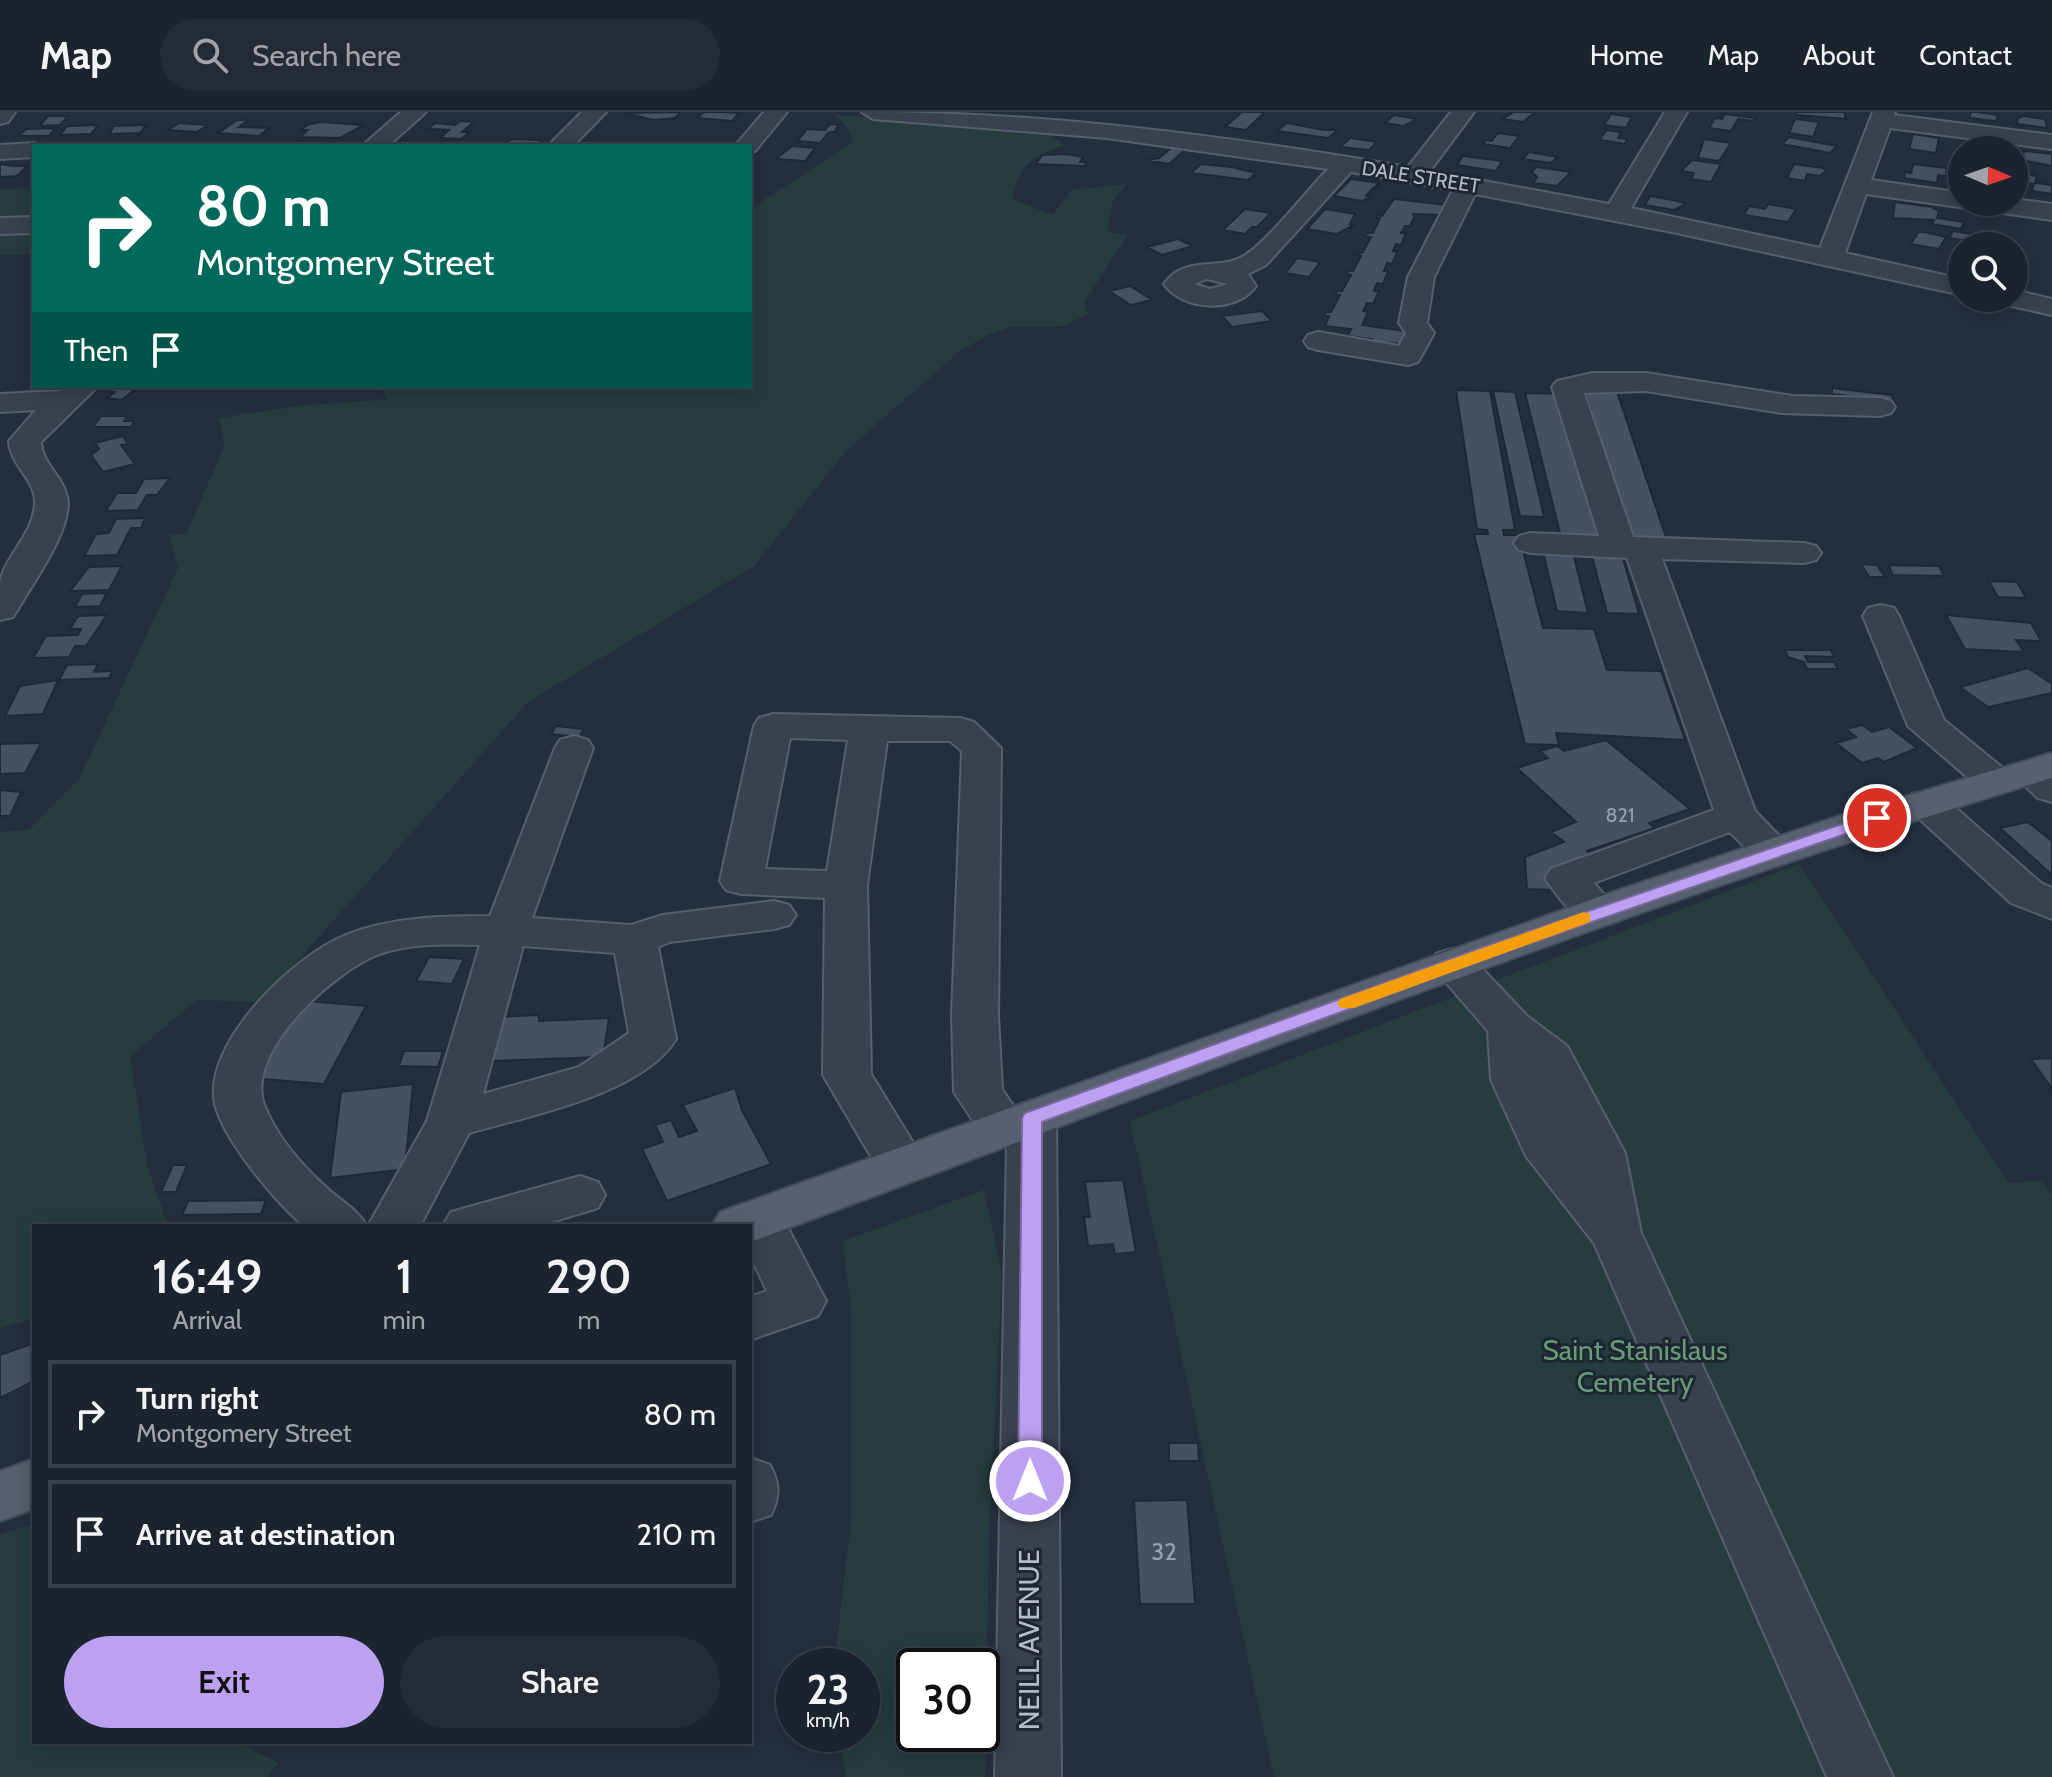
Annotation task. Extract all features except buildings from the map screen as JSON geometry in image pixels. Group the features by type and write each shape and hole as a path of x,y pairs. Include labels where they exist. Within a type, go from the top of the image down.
{"main road":[{"path":"748,1222 1452,964 1774,852 1926,803 2032,777"},
{"path":"0,1496 32,1485"}],"street":[{"path":"0,117 4,112"},
{"path":"376,144 415,112"},
{"path":"562,144 595,112"},
{"path":"749,144 776,112"},
{"name":"DALE STREET","path":"873,112 1100,130 1308,159 1414,176 1463,192 1617,211 1835,248 1948,283"},
{"path":"1414,176 1463,112"},
{"path":"1617,211 1676,112"},
{"path":"1948,261 1835,248 1882,116 2052,142"},
{"path":"0,152 32,150"},
{"path":"1308,159 1295,170 1295,175 1327,185"},
{"path":"1228,274 1257,259 1345,165"},
{"path":"1857,185 1948,198"},
{"path":"1318,341 1408,356 1420,333 1413,323 1421,277 1463,192 1396,194"},
{"path":"2028,209 2052,212"},
{"path":"0,226 32,225"},
{"path":"2028,302 2052,307"},
{"path":"1774,852 1736,816 1567,387 1593,379 1655,384 1787,405 1880,407"},
{"path":"0,403 75,393"},
{"path":"0,609 44,529 52,505 48,491 27,453 25,441 75,393"},
{"path":"1531,543 1804,553"},
{"path":"1881,616 1927,726 2032,777"},
{"path":"846,885 741,881 773,726 960,730 982,748 975,1016 978,1092 1018,1124"},
{"path":"869,729 846,885 847,1075 901,1164"},
{"path":"395,1224 451,1121 505,934 574,748"},
{"path":"1926,803 2026,893 2052,905"},
{"path":"1598,913 1566,878 1736,816"},
{"path":"338,1224 314,1209 268,1158 239,1102 244,1063 274,1010 319,969 362,945 405,934 505,934 635,940 663,929 774,915"},
{"path":"451,1121 595,1079 653,1039 635,940"},
{"path":"1452,964 1511,1027 1550,1058 1600,1153 1615,1233 1860,1777"},
{"name":"NEILL AVENUE","path":"1018,1124 1028,1777"},
{"path":"476,1224 580,1195"},
{"path":"752,1228 799,1301 752,1318"}],"green space":[{"path":"835,115 1047,132 1064,145 1028,164 1019,177 1012,199 1053,215 1071,190 1126,184 1112,203 1107,232 1128,235 1085,301 1087,314 1065,326 1011,327 985,336 958,353 847,450 754,566 528,702 261,1002 197,1000 130,1056 147,1164 167,1224 32,1224 32,1319 0,1328 0,832 29,830 79,779 178,568 169,534 186,534 225,445 219,418 296,406 388,399 380,388 752,388 752,208 853,142 849,130"},
{"path":"32,188 32,220 0,221 0,189"},
{"path":"32,231 32,254 0,255 0,233"},
{"name":"Saint Stanislaus Cemetery","path":"1799,864 2009,1183 2042,1181 2052,1195 2052,1777 1274,1777 1130,1121"},
{"path":"984,1190 1002,1274 989,1541 987,1648 896,1648 896,1752 985,1752 985,1777 845,1777 842,1752 880,1752 880,1648 836,1648 851,1521 851,1312 843,1241"},
{"path":"32,1524 32,1744 241,1744 278,1763 268,1777 0,1777 0,1535"}],"slow traffic":[{"path":"1347,1003 1584,918"}],"route":[{"path":"1030,1481 1032,1118 1482,954 1877,818"}]}
